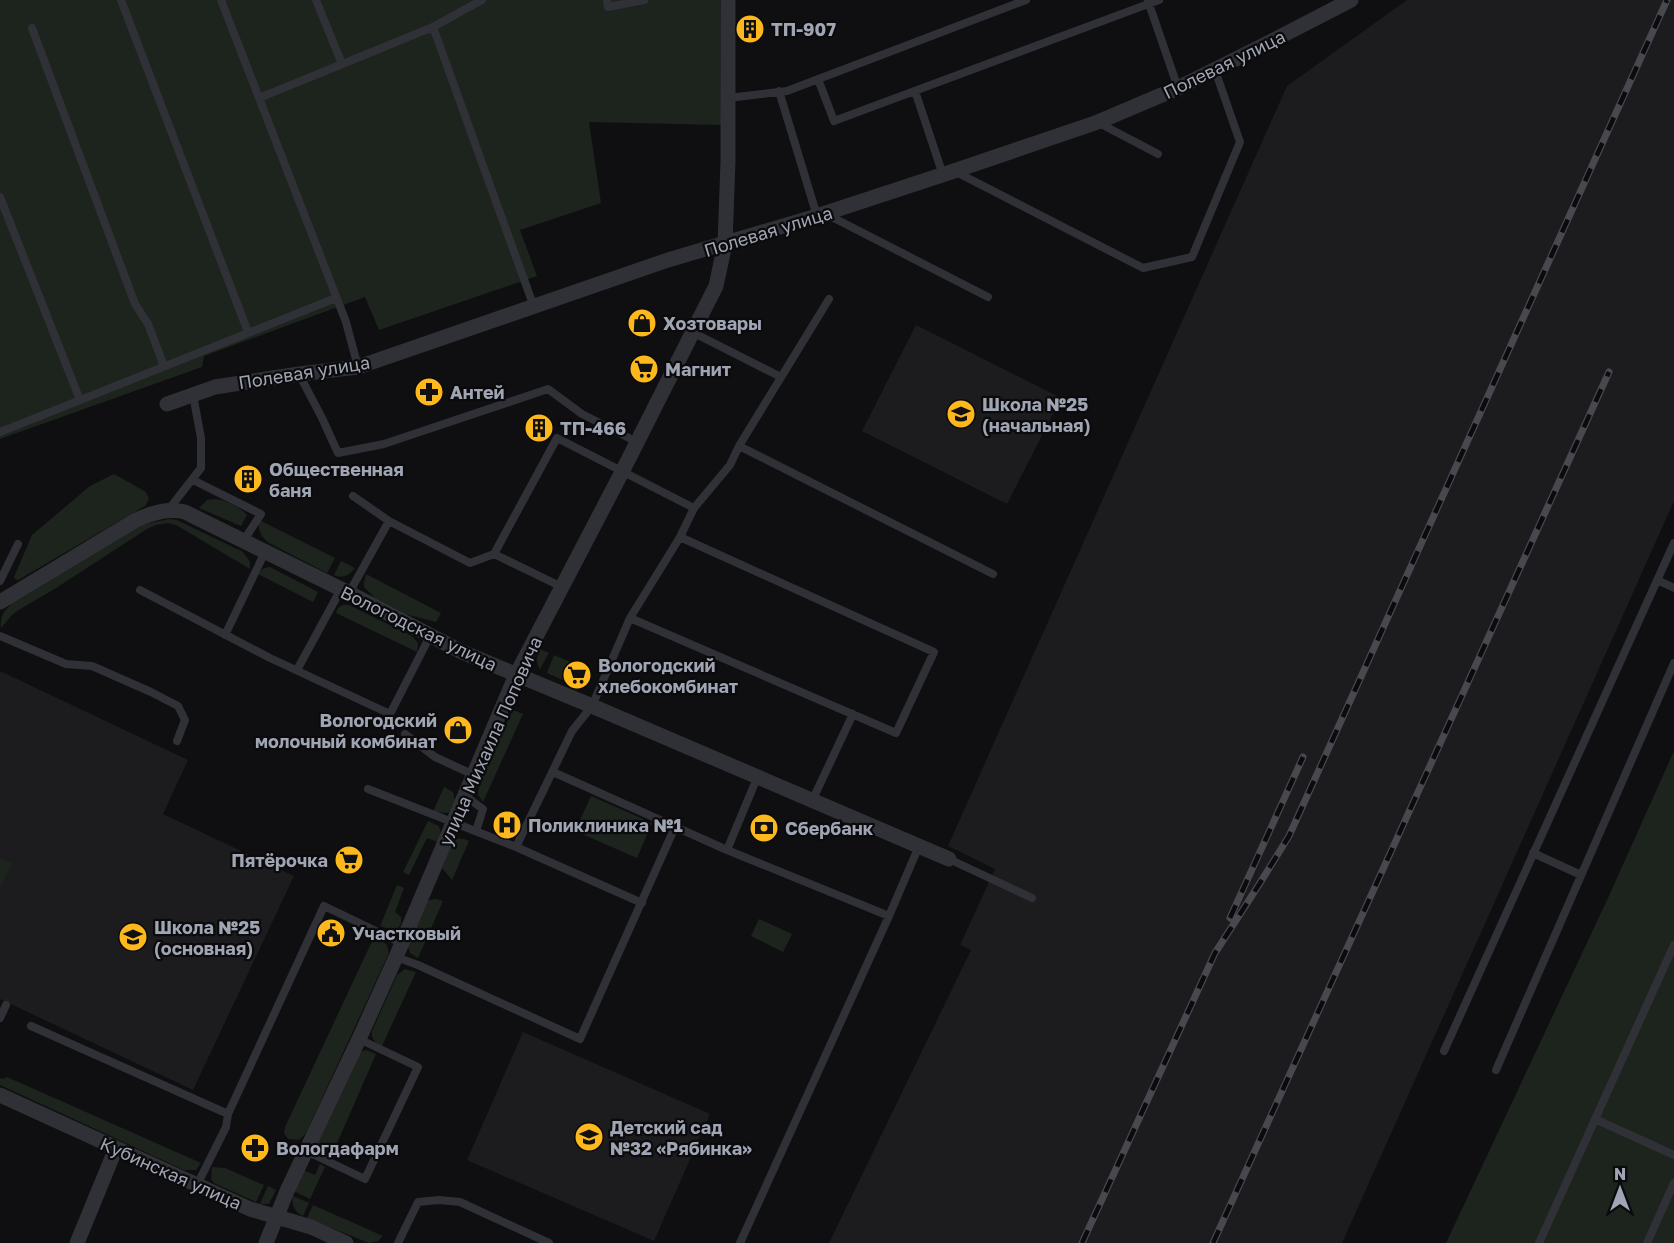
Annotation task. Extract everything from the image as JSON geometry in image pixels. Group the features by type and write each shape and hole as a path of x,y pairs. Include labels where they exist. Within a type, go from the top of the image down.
{"street":[{"name":"улица Михаила Поповича","path":"267,1243 276,1217 399,950 516,675 716,286 725,244 728,161 728,0"},
{"name":"Полевая улица","path":"167,404 215,387 358,367 668,261 821,215 949,173 1098,122 1178,88 1351,0"},
{"name":"Вологодская улица","path":"168,510 177,510 195,516 462,652 949,859"},
{"path":"0,602 136,520 168,510"},
{"name":"Кубинская улица","path":"0,1095 250,1209 311,1227 346,1243"},
{"path":"77,1243 116,1148"}],"lane":[{"path":"121,0 248,333"},
{"path":"221,0 346,322 358,367"},
{"path":"316,0 342,64"},
{"path":"258,98 433,27 482,0"},
{"path":"607,0 608,7 644,0"},
{"path":"728,98 787,91 1026,0"},
{"path":"818,79 834,122 1148,2 1160,0"},
{"path":"1148,2 1178,88"},
{"path":"433,27 534,307"},
{"path":"32,28 135,304 148,324 164,366"},
{"path":"915,92 949,173 1143,268 1192,257 1240,142 1215,70"},
{"path":"779,92 821,215 988,297"},
{"path":"1098,122 1158,154"},
{"path":"0,196 80,399"},
{"path":"0,432 336,298"},
{"path":"516,847 572,731 592,706 630,618 680,537 694,508 730,465 739,446 829,298"},
{"path":"692,332 781,377"},
{"path":"299,374 338,453 384,444 548,389 582,414 637,442"},
{"path":"168,510 201,468 202,453 193,396"},
{"path":"353,496 389,521 471,562 494,554 557,438 694,508"},
{"path":"739,446 993,574"},
{"path":"193,480 261,514 244,540"},
{"path":"297,669 389,521"},
{"path":"630,618 896,733 934,652 680,537"},
{"path":"1444,1051 1674,543"},
{"path":"0,581 18,544"},
{"path":"225,635 265,552"},
{"path":"494,554 562,587"},
{"path":"1657,580 1674,588"},
{"path":"140,590 270,658 390,714 430,636"},
{"path":"0,636 66,664 92,666 178,706 185,720 177,741"},
{"path":"1496,1070 1674,663"},
{"path":"812,801 853,714"},
{"path":"405,734 435,757 474,775"},
{"path":"553,772 726,850 889,916"},
{"path":"726,850 757,778"},
{"path":"368,789 516,847 642,903"},
{"path":"465,796 483,809 476,831"},
{"path":"197,1185 226,1127 228,1114 324,906 399,950 418,965 580,1039 675,827"},
{"path":"740,1243 919,846"},
{"path":"1533,853 1581,875"},
{"path":"949,859 1032,898"},
{"path":"1539,1243 1674,945"},
{"path":"0,1018 6,1005"},
{"path":"31,1026 228,1114"},
{"path":"306,1151 365,1179 370,1169 417,1067 359,1039"},
{"path":"1595,1119 1674,1155"},
{"path":"1647,1243 1674,1183"},
{"path":"398,1243 418,1202 439,1200 460,1202 549,1243"}],"shaded area":[{"path":"0,0 720,0 721,125 589,122 601,203 520,230 537,276 379,330 365,297 204,356 202,367 0,439"},
{"path":"1407,0 1674,0 1674,501 1342,1243 829,1243 971,950 960,945 995,869 948,846 1287,86"},
{"name":"Школа №25 (начальная)","path":"916,325 1061,398 1007,504 862,431"},
{"path":"114,474 146,492 149,499 145,506 18,580 15,579 32,535 90,486"},
{"path":"215,499 233,504 247,515 241,526 199,508 207,500"},
{"path":"170,519 177,520 243,552 250,562 250,569 176,525 168,523 156,525 20,609 1,628 3,614 13,603 144,524"},
{"path":"259,520 335,558 327,573 269,543 261,533"},
{"path":"341,561 355,568 346,576 340,577 334,575"},
{"path":"270,567 318,592 313,602 258,574 264,568"},
{"path":"366,574 441,613 436,622 405,614 375,598 364,587"},
{"path":"343,605 349,605 412,636 418,643 417,652 336,613"},
{"path":"540,649 549,653 540,669 537,659"},
{"path":"554,655 573,663 565,681 547,673"},
{"name":"Школа №25 (основная)","path":"0,671 188,760 163,814 294,876 193,1090 0,999"},
{"path":"513,710 523,714 483,802 478,795 479,782"},
{"path":"1674,751 1674,1243 1446,1243 1608,898"},
{"path":"444,787 453,792 456,804 450,813 433,812"},
{"path":"591,796 652,823 637,858 575,831"},
{"path":"428,821 439,826 441,834 438,842 427,838 409,875 403,872"},
{"path":"454,838 469,841 452,880 442,868"},
{"path":"0,858 12,863 0,888"},
{"path":"397,885 404,888 395,912 401,917 401,923 397,930 392,930 380,926"},
{"path":"435,899 443,901 418,958 410,953 408,947 426,903"},
{"path":"759,919 792,934 783,952 751,936"},
{"path":"374,937 385,943 388,955 306,1133 299,1140 288,1139 284,1133 285,1127"},
{"path":"405,969 416,972 382,1046 374,1040 372,1031 397,975"},
{"name":"Детский сад №32 «Рябинка»","path":"523,1032 710,1114 654,1241 467,1160"},
{"path":"367,1050 376,1054 331,1157 320,1152 317,1147 318,1141 357,1055"},
{"path":"7,1077 201,1163 196,1170 184,1170 0,1085 0,1078"},
{"path":"320,1164 325,1167 310,1199 294,1191 303,1170 315,1175"},
{"path":"212,1167 225,1168 264,1185 256,1202 214,1183 211,1179"},
{"path":"268,1186 276,1190 269,1204 260,1204"},
{"path":"293,1196 309,1203 303,1216 294,1208"},
{"path":"313,1205 383,1236 378,1241 369,1243 307,1218"}],"railway":[{"path":"1082,1243 1215,953 1289,836 1667,0"},
{"path":"1213,1243 1609,372"},
{"path":"1230,918 1303,757"}],"place":[{"name":"ТП-907","path":"750,29"},
{"name":"Хозтовары","path":"642,323"},
{"name":"Магнит","path":"644,369"},
{"name":"Антей","path":"429,392"},
{"name":"Школа №25 (начальная)","path":"961,414"},
{"name":"ТП-466","path":"539,428"},
{"name":"Общественная баня","path":"248,479"},
{"name":"Вологодский хлебокомбинат","path":"577,675"},
{"name":"Вологодский молочный комбинат","path":"458,730"},
{"name":"Поликлиника №1","path":"507,825"},
{"name":"Сбербанк","path":"764,828"},
{"name":"Пятёрочка","path":"349,860"},
{"name":"Участковый","path":"331,933"},
{"name":"Школа №25 (основная)","path":"133,937"},
{"name":"Детский сад №32 «Рябинка»","path":"589,1137"},
{"name":"Вологдафарм","path":"255,1148"}]}
